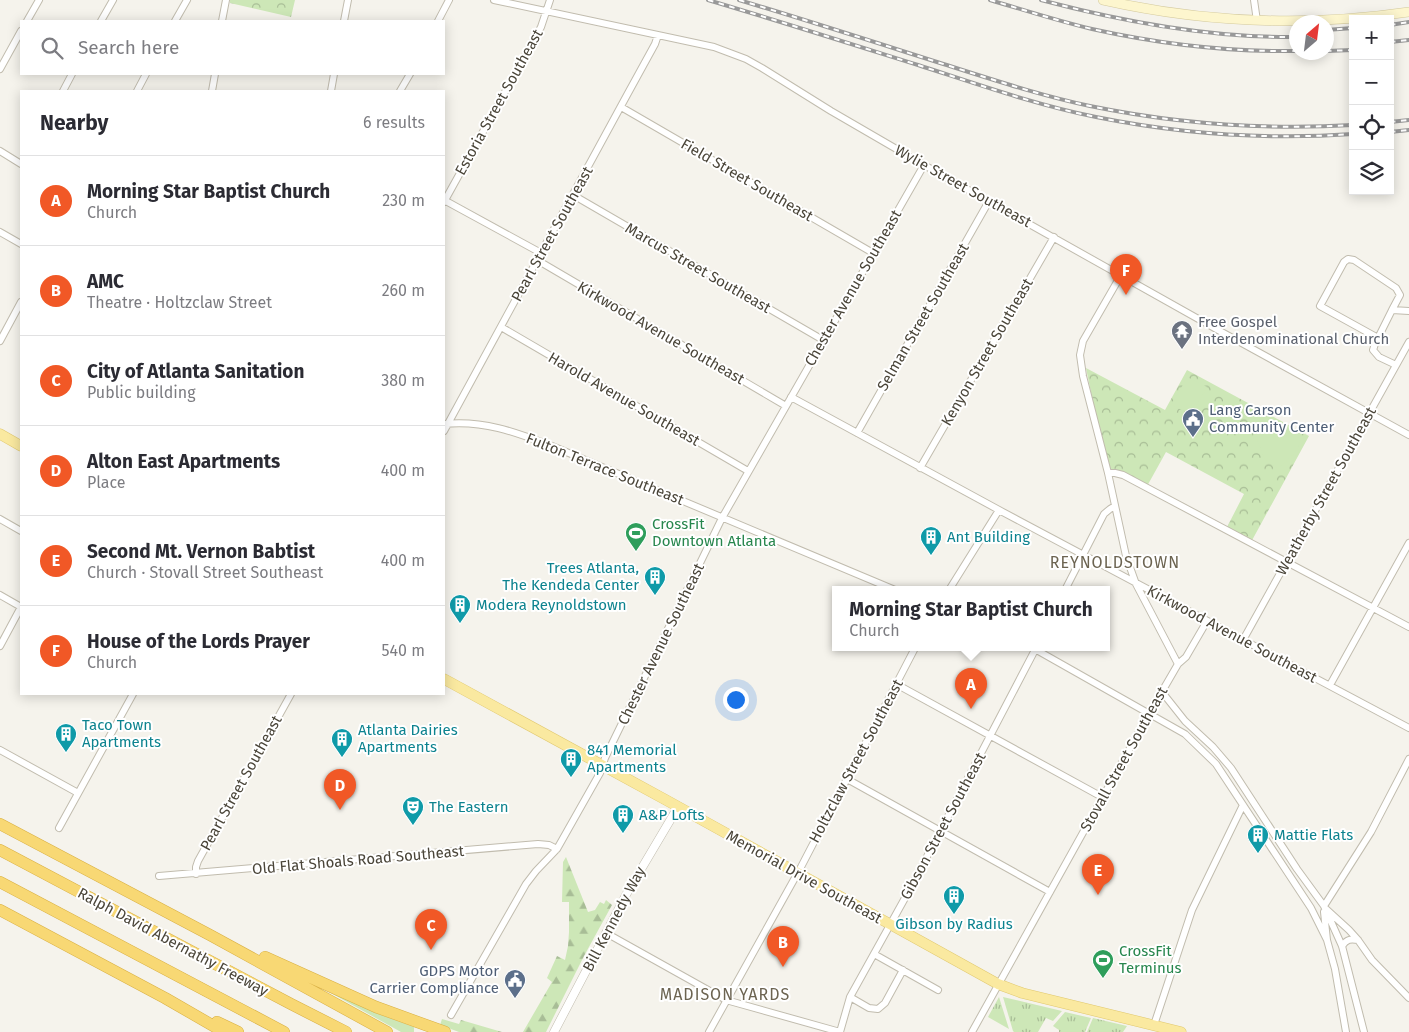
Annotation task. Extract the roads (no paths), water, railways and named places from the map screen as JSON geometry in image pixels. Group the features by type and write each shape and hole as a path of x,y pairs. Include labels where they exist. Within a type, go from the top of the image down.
{"highway":[{"path":"0,824 210,935 386,1032"},
{"name":"Ralph David Abernathy Freeway","path":"0,850 346,1032"},
{"name":"Ralph David Abernathy Freeway","path":"0,882 284,1032"},
{"path":"0,910 166,998 224,1032"},
{"path":"210,935 244,947 376,1007 446,1032"},
{"path":"166,998 238,1032"}],"main road":[{"path":"1103,0 1144,9 1191,16 1257,21 1313,21 1409,12"},
{"path":"0,434 20,445"},
{"name":"Memorial Drive Southeast","path":"445,680 998,984 1022,993 1181,1032"}],"street":[{"path":"28,20 39,0"},
{"path":"102,20 113,0"},
{"path":"176,20 187,0"},
{"path":"222,20 226,0"},
{"path":"344,20 348,0"},
{"path":"439,20 449,0"},
{"name":"Wylie Street Southeast","path":"494,0 714,47 746,59 830,112 1409,435"},
{"name":"Estoria Street Southeast","path":"445,199 541,27 550,0"},
{"path":"1254,0 1257,21"},
{"path":"0,68 20,33"},
{"name":"Pearl Street Southeast","path":"446,424 621,107 658,35"},
{"path":"64,90 71,75"},
{"path":"138,90 145,75"},
{"path":"212,90 215,75"},
{"path":"331,90 334,75"},
{"path":"401,90 409,75"},
{"name":"Field Street Southeast","path":"621,107 873,253"},
{"path":"0,151 20,163"},
{"name":"Chester Avenue Southeast","path":"451,1015 526,884 557,849 600,773 605,758 722,518 924,165"},
{"name":"Marcus Street Southeast","path":"572,195 823,340"},
{"name":"Selman Street Southeast","path":"856,433 989,201"},
{"path":"445,202 541,253"},
{"path":"0,232 20,243"},
{"name":"Kenyon Street Southeast","path":"920,468 1054,237"},
{"name":"Kirkwood Avenue Southeast","path":"537,260 786,406"},
{"path":"1378,338 1320,306 1344,262 1348,260 1354,260 1396,288 1400,295 1373,350 1379,356 1396,365"},
{"path":"1121,275 1083,341 1080,355 1083,376 1116,506 1126,556 1136,584 1178,664"},
{"path":"0,341 20,304"},
{"path":"1392,310 1409,310"},
{"name":"Harold Avenue Southeast","path":"501,327 748,472"},
{"name":"Weatherby Street Southeast","path":"1243,640 1409,342"},
{"name":"Kirkwood Avenue Southeast","path":"790,397 1136,584 1409,728"},
{"name":"Fulton Terrace Southeast","path":"446,424 482,424 514,432 552,446 885,586"},
{"path":"1108,473 1123,475 1409,627"},
{"path":"1067,586 1104,514 1116,506"},
{"path":"952,586 999,510"},
{"path":"0,519 20,530"},
{"path":"1330,685 1409,543"},
{"path":"0,595 20,606"},
{"path":"0,646 20,609"},
{"name":"Stovall Street Southeast","path":"972,1032 1149,714 1178,664 1186,657 1207,621"},
{"name":"Holtzclaw Street Southeast","path":"709,1032 797,874 913,651"},
{"name":"Gibson Street Southeast","path":"840,1032 850,997 940,831 1032,651"},
{"path":"1039,651 1149,714 1213,746"},
{"path":"896,684 1102,797"},
{"path":"1162,692 1185,721 1213,746 1231,768 1297,869 1324,906 1349,930 1372,960 1409,998"},
{"path":"59,828 132,695"},
{"name":"Pearl Street Southeast","path":"196,874 198,861 290,695"},
{"path":"1186,734 1216,764 1311,908 1327,940 1335,969 1346,1032"},
{"path":"0,750 78,793"},
{"path":"1327,940 1324,906 1371,832 1409,759"},
{"path":"847,779 1050,892"},
{"path":"1154,1025 1192,910 1243,805"},
{"name":"Bill Kennedy Way","path":"554,1032 627,893 678,807"},
{"name":"Old Flat Shoals Road Southeast","path":"159,876 538,844 549,845 557,849"},
{"path":"1311,908 1326,919 1349,930"},
{"path":"1326,919 1342,946 1364,1032"},
{"path":"606,934 726,1000 840,1032"},
{"path":"1342,946 1350,939 1358,940"},
{"path":"874,954 938,990"},
{"path":"850,997 869,1008 878,1009 885,1003 903,970"}],"railway":[{"path":"708,0 1007,94 1096,117 1160,128 1224,134 1256,136 1349,134"},
{"path":"739,0 1013,86 1090,106 1155,117 1221,124 1287,127 1349,125"},
{"path":"990,0 1079,26 1143,39 1194,46 1289,51"},
{"path":"1041,0 1135,22 1199,32 1289,37"},
{"path":"1394,24 1409,22"},
{"path":"1334,29 1349,28"},
{"path":"1394,42 1409,40"},
{"path":"1334,51 1349,50"},
{"path":"1394,122 1409,120"},
{"path":"1394,132 1409,130"}],"place":[{"name":"House of the Lords Prayer","path":"1126,295"},
{"name":"Free Gospel Interdenominational Church","path":"1182,350"},
{"name":"Lang Carson Community Center","path":"1193,438"},
{"name":"CrossFit Downtown Atlanta","path":"636,552"},
{"name":"Ant Building","path":"931,556"},
{"name":"Trees Atlanta, The Kendeda Center","path":"655,596"},
{"name":"Modera Reynoldstown","path":"460,624"},
{"name":"Morning Star Baptist Church","path":"971,709"},
{"name":"Taco Town Apartments","path":"66,753"},
{"name":"Atlanta Dairies Apartments","path":"342,758"},
{"name":"841 Memorial Apartments","path":"571,778"},
{"name":"Alton East Apartments","path":"340,810"},
{"name":"The Eastern","path":"413,826"},
{"name":"A&P Lofts","path":"623,834"},
{"name":"Mattie Flats","path":"1258,854"},
{"name":"Second Mt. Vernon Babtist","path":"1098,895"},
{"name":"Gibson by Radius","path":"954,915"},
{"name":"City of Atlanta Sanitation","path":"431,950"},
{"name":"AMC","path":"783,967"},
{"name":"CrossFit Terminus","path":"1103,979"},
{"name":"GDPS Motor Carrier Compliance","path":"515,999"}],"district":[{"name":"REYNOLDSTOWN","path":"1115,562"},
{"name":"MADISON YARDS","path":"725,994"}]}
